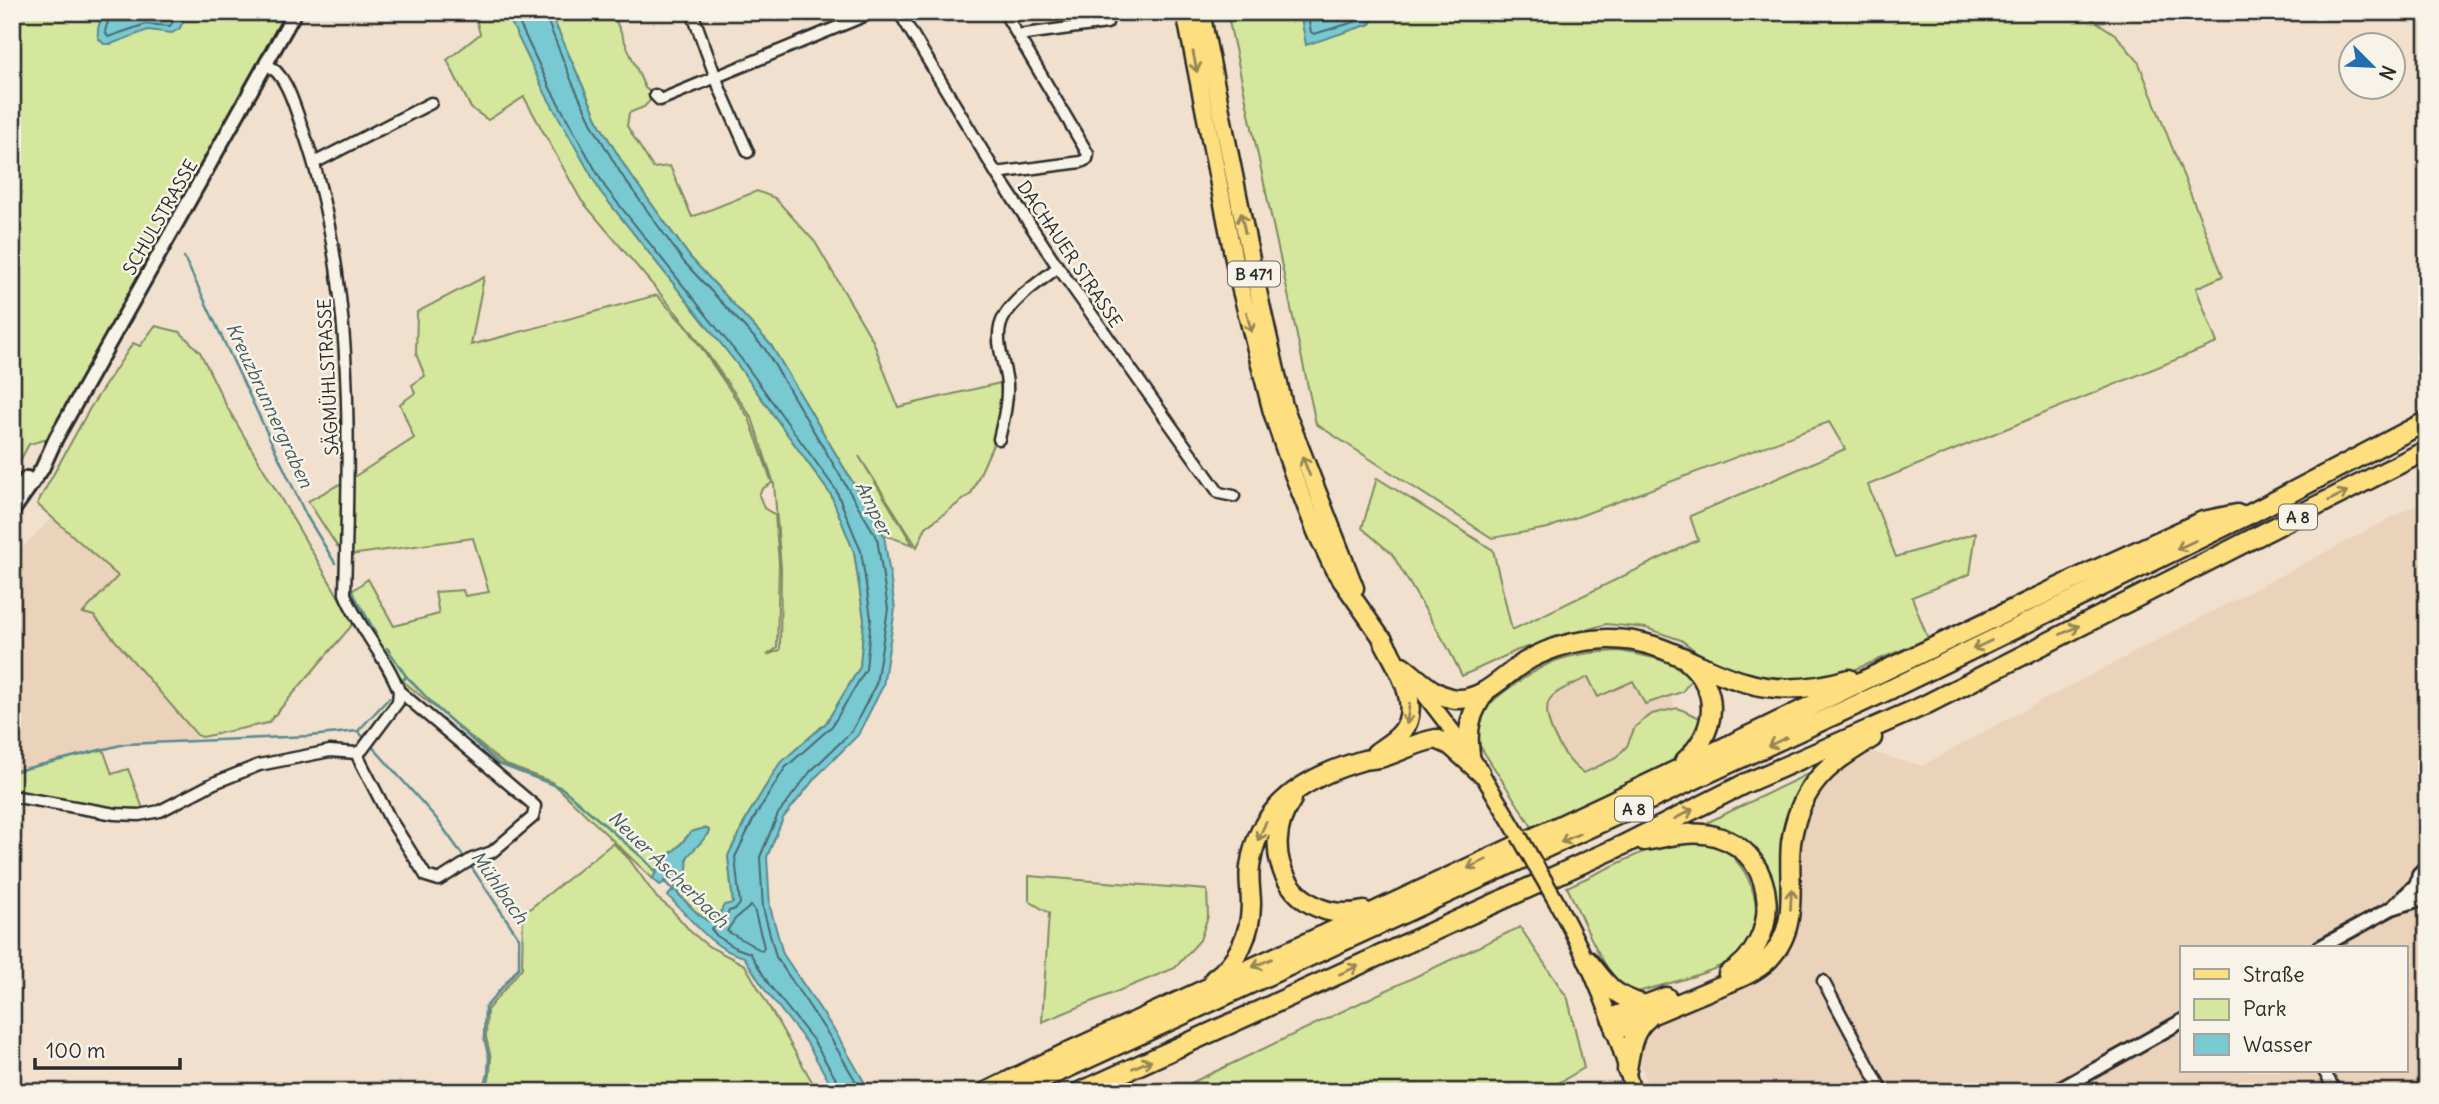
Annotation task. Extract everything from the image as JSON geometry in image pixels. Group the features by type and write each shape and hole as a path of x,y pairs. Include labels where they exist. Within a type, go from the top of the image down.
{"highway":[{"name":"B 471","path":"1185,12 1237,275 1272,412 1316,532 1334,570 1402,666"},
{"name":"B 471","path":"1201,12 1252,269 1284,406 1363,610"},
{"name":"A 8","path":"1015,1092 1891,689 2248,514 2427,421"},
{"name":"A 8","path":"1080,1092 1623,845 1744,784 1923,706 2427,450"},
{"path":"986,1092 1391,904 2203,520 2248,514"},
{"path":"1381,753 1405,728 1410,707 1406,690 1383,640"},
{"path":"1402,666 1437,693 1467,699 1486,691 1515,667 1533,657 1573,643 1626,640 1644,642 1681,655 1735,680 1771,688 1801,689 1830,685 1896,666"},
{"path":"1672,771 1697,750 1705,737 1711,710 1706,685 1681,655"},
{"path":"1470,754 1467,739 1469,722 1486,691"},
{"path":"1627,1070 1637,1028 1649,1009 1756,970 1777,949 1788,925 1792,897 1791,842 1794,826 1806,796 1838,759 1923,706"},
{"path":"1191,995 1218,976 1233,961 1243,943 1251,907 1250,868 1262,830 1291,792 1381,753 1436,739 1450,745 1480,772"},
{"path":"1308,784 1291,801 1279,829 1278,856 1289,885 1312,904 1340,914 1391,904"},
{"path":"1613,1024 1723,977 1740,967 1758,946 1766,922 1768,904 1765,890 1745,854 1717,836 1689,832 1623,845"},
{"path":"1588,961 1620,997 1649,1009"}],"main road":[{"name":"B 471","path":"1402,666 1470,754 1556,901 1588,961 1613,1024 1633,1091"}],"street":[{"name":"SCHULSTRASSE","path":"12,512 42,469 56,438 295,12"},
{"path":"692,12 720,89 748,152"},
{"path":"654,95 660,100 874,12"},
{"name":"DACHAUER STRASSE","path":"899,12 996,173 1058,267 1219,493 1234,496"},
{"path":"996,173 1081,162 1087,159 1088,154 1004,12"},
{"path":"1018,35 1107,23 1105,12"},
{"name":"SÄGMÜHLSTRASSE","path":"265,64 273,67 282,79 295,107 314,163 332,233 343,314 348,409 345,594 353,614 394,676 399,691 535,806 533,817 492,852 468,862 439,880 426,876 390,819 359,752"},
{"path":"314,163 431,103"},
{"path":"999,439 1007,385 997,336 1003,317 1011,306 1058,267"},
{"name":"SCHULSTRASSE","path":"12,498 56,438"},
{"path":"12,796 115,814 139,816 160,811 214,783 259,765 330,751 359,752 398,702 399,691"},
{"path":"2392,908 2417,884 2419,874 2427,866"},
{"path":"2323,946 2392,908 2425,899 2417,884"},
{"path":"1823,981 1883,1092"},
{"path":"2055,1092 2180,1022"},
{"path":"2325,1072 2333,1087 2341,1092"}],"shaded area":[{"path":"2427,499 2427,1092 1650,1092 1635,1046 1649,1020 1778,954 1799,822 1816,786 1860,749 1922,766"},
{"path":"54,516 118,576 84,613 94,616 197,735 194,741 125,744 12,772 12,541 21,549"},
{"path":"1665,668 1681,738 1525,816 1478,741 1543,681"}],"green space":[{"path":"12,12 281,12 283,16 48,439 29,444 12,476"},
{"path":"474,12 506,12 600,191 737,364 831,495 854,552 864,619 860,667 826,723 779,765 748,815 728,856 733,903 708,921 677,892 684,880 686,858 692,848 709,834 709,830 705,828 691,832 658,865 653,879 552,782 504,764 398,677 348,594 368,579 394,626 439,614 435,592 463,590 465,596 489,592 473,538 350,555 337,546 308,501 357,475 414,438 400,404 415,393 412,385 425,376 416,354 417,312 484,277 471,345 657,295 689,330 749,418 772,483 762,489 759,495 764,508 775,515 779,563 777,648 767,655 780,650 781,568 774,484 752,418 690,329 581,200 524,97 488,120 471,108 447,60 480,34"},
{"path":"550,12 612,12 645,88 655,95 644,107 629,113 627,126 653,168 670,166 692,217 757,191 775,198 815,242 873,341 898,407 1000,383 1000,429 971,494 926,527 917,547 859,456 913,545 884,535 771,345 690,257 627,170 600,125"},
{"path":"1227,12 1300,12 1307,44 1370,24 1378,12 2082,12 2116,35 2138,61 2223,276 2196,288 2217,343 1868,485 1896,557 1976,533 1970,574 1912,597 1928,639 1844,674 1806,682 1756,682 1719,669 1681,640 1646,628 1606,624 1518,650 1462,676 1392,554 1362,528 1377,478 1493,550 1512,630 1698,540 1690,516 1845,449 1829,422 1548,528 1492,538 1316,424"},
{"path":"155,326 180,332 200,352 227,407 354,623 268,723 202,737 197,735 94,616 83,613 118,576 37,504 90,408 133,343 140,346"},
{"path":"1620,651 1668,663 1677,667 1691,680 1682,692 1645,704 1633,681 1598,697 1588,677 1557,692 1547,707 1548,717 1556,740 1570,761 1584,773 1616,758 1627,746 1635,727 1652,714 1678,708 1700,718 1696,734 1680,757 1534,830 1480,746 1477,731 1481,715 1505,691 1552,662 1583,654"},
{"path":"103,749 112,774 128,769 145,814 12,796 12,772"},
{"path":"1814,771 1786,888 1779,935 1757,961 1772,927 1772,890 1711,827 1702,825"},
{"path":"1673,838 1712,842 1729,853 1749,880 1756,911 1754,927 1748,942 1729,962 1631,994 1602,959 1567,887"},
{"path":"613,843 629,859 657,898 671,909 691,932 708,946 745,965 818,1092 485,1092 491,1058 486,1037 487,1010 522,968 523,914"},
{"path":"1029,876 1207,890 1208,916 1200,940 1175,968 1042,1022 1049,913 1029,901"},
{"path":"1520,927 1568,999 1584,1068 1543,1092 1172,1092"}],"water":[{"path":"107,12 187,12 180,28 172,33 148,30 111,44 104,44 98,38 98,31 100,21"},
{"path":"506,12 550,12 600,125 627,170 690,257 771,345 884,535 895,609 883,686 858,735 816,777 783,818 767,857 770,907 783,954 836,1033 870,1092 835,1092 807,1043 765,990 744,957 712,940 668,896 676,886 675,881 670,879 660,885 653,879 658,865 691,832 705,828 709,830 707,834 687,858 687,872 677,893 708,921 719,915 724,905 733,903 728,856 748,815 780,763 826,723 860,667 864,619 854,552 831,495 737,364 600,191 545,93"},
{"path":"1300,12 1370,12 1370,24 1306,45"}],"waterway":[{"name":"Kreuzbrunnergraben","path":"184,257 306,515 335,563"},
{"name":"Kreuzbrunnergraben","path":"353,593 376,633"},
{"name":"Kreuzbrunnergraben","path":"387,648 406,676"},
{"name":"Neuer Ascherbach","path":"403,681 406,676 499,764 562,788 657,873"},
{"name":"Neuer Ascherbach","path":"12,772 125,744 310,736 358,731 389,698"},
{"path":"358,731 365,739"},
{"path":"370,744 436,818 466,860"},
{"name":"Mühlbach","path":"470,865 519,938 519,967 485,1008 484,1038 489,1058 488,1075 482,1092"},
{"name":"Neuer Ascherbach","path":"664,881 674,891"}],"water label":[{"name":"Amper","path":"874,508"}]}
